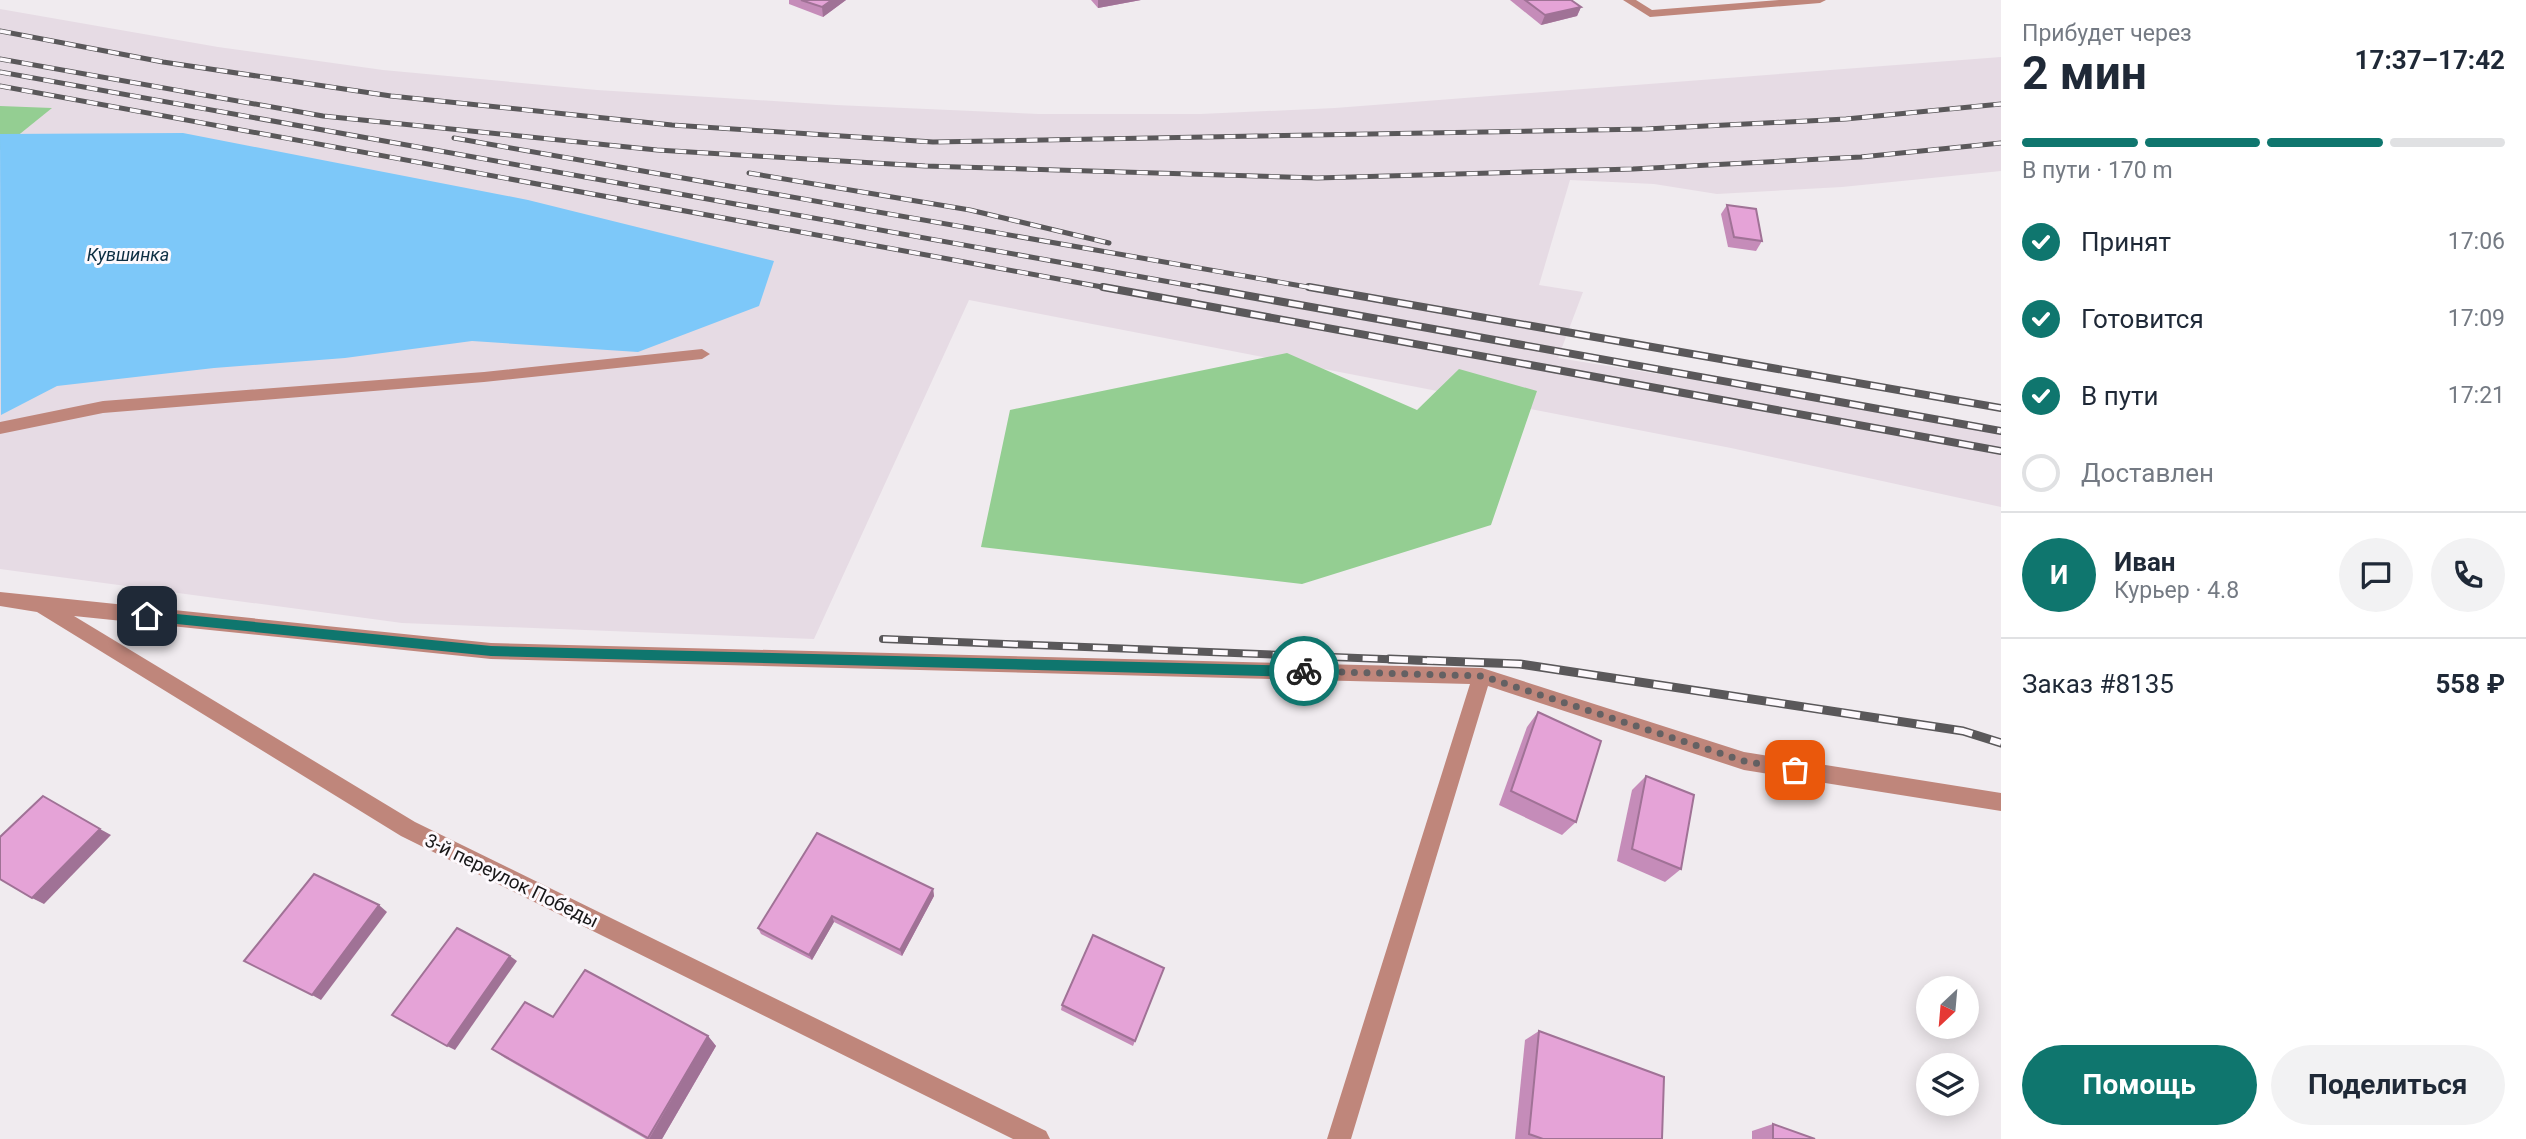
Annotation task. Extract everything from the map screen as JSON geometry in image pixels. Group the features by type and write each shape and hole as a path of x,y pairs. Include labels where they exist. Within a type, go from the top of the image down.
{"street":[{"path":"1629,0 1650,14 1820,0"},
{"path":"0,428 103,407 484,377 702,354"},
{"name":"3-й переулок Победы","path":"0,599 41,605 408,829 1038,1139"},
{"path":"41,605 491,651 1482,676 1744,761 2001,802"},
{"path":"1339,1139 1482,676"}],"shaded area":[{"path":"0,9 218,47 383,70 597,90 1039,114 1200,114 1335,108 2001,57 2001,171 1842,187 1717,194 1654,184 1570,180 1539,285 1583,292 1558,358 2001,429 2001,507 1731,448 969,300 814,639 402,623 0,569"}],"green space":[{"path":"0,106 52,108 0,150"},
{"path":"1287,353 1417,410 1459,369 1537,391 1491,525 1302,584 981,547 1010,410"}],"water":[{"name":"Кувшинка","path":"183,133 528,200 774,261 759,306 638,352 472,341 345,358 214,368 57,386 1,415 0,134"}],"building":[{"path":"801,0 832,0 822,7"},
{"path":"1525,0 1571,0 1581,7 1545,15"},
{"path":"1727,205 1756,209 1762,241 1734,237"},
{"path":"1538,712 1601,741 1576,822 1511,791"},
{"path":"1646,776 1694,795 1681,869 1632,849"},
{"path":"43,796 100,829 32,898 0,879 0,837"},
{"path":"817,833 933,889 900,950 832,916 809,955 758,928"},
{"path":"314,874 379,905 312,995 244,961"},
{"path":"457,928 510,956 447,1046 392,1015"},
{"path":"1093,935 1164,968 1135,1041 1062,1005"},
{"path":"585,970 708,1036 648,1138 492,1049 525,1002 553,1017"},
{"path":"1539,1031 1664,1077 1662,1139 1543,1139 1529,1134"},
{"path":"1773,1124 1815,1139 1773,1139"}],"railway":[{"path":"0,31 163,62 391,96 672,125 933,142 1646,129 1846,119 2001,104"},
{"path":"0,59 323,116 657,150 925,166 1317,178 1633,169 1861,157 2001,143"},
{"path":"0,72 1209,289"},
{"path":"0,86 1113,289"},
{"path":"454,138 1319,289"},
{"path":"749,173 970,210 1109,243"},
{"path":"1103,287 2001,451"},
{"path":"1200,287 2001,431"},
{"path":"1309,287 2001,408"},
{"path":"883,639 1433,661"},
{"path":"1389,659 1520,664 1963,731 2001,743"}],"way so far":[{"path":"1304,671 1482,676 1744,761 1795,770"}],"route":[{"path":"147,616 491,651 1304,671"}]}
